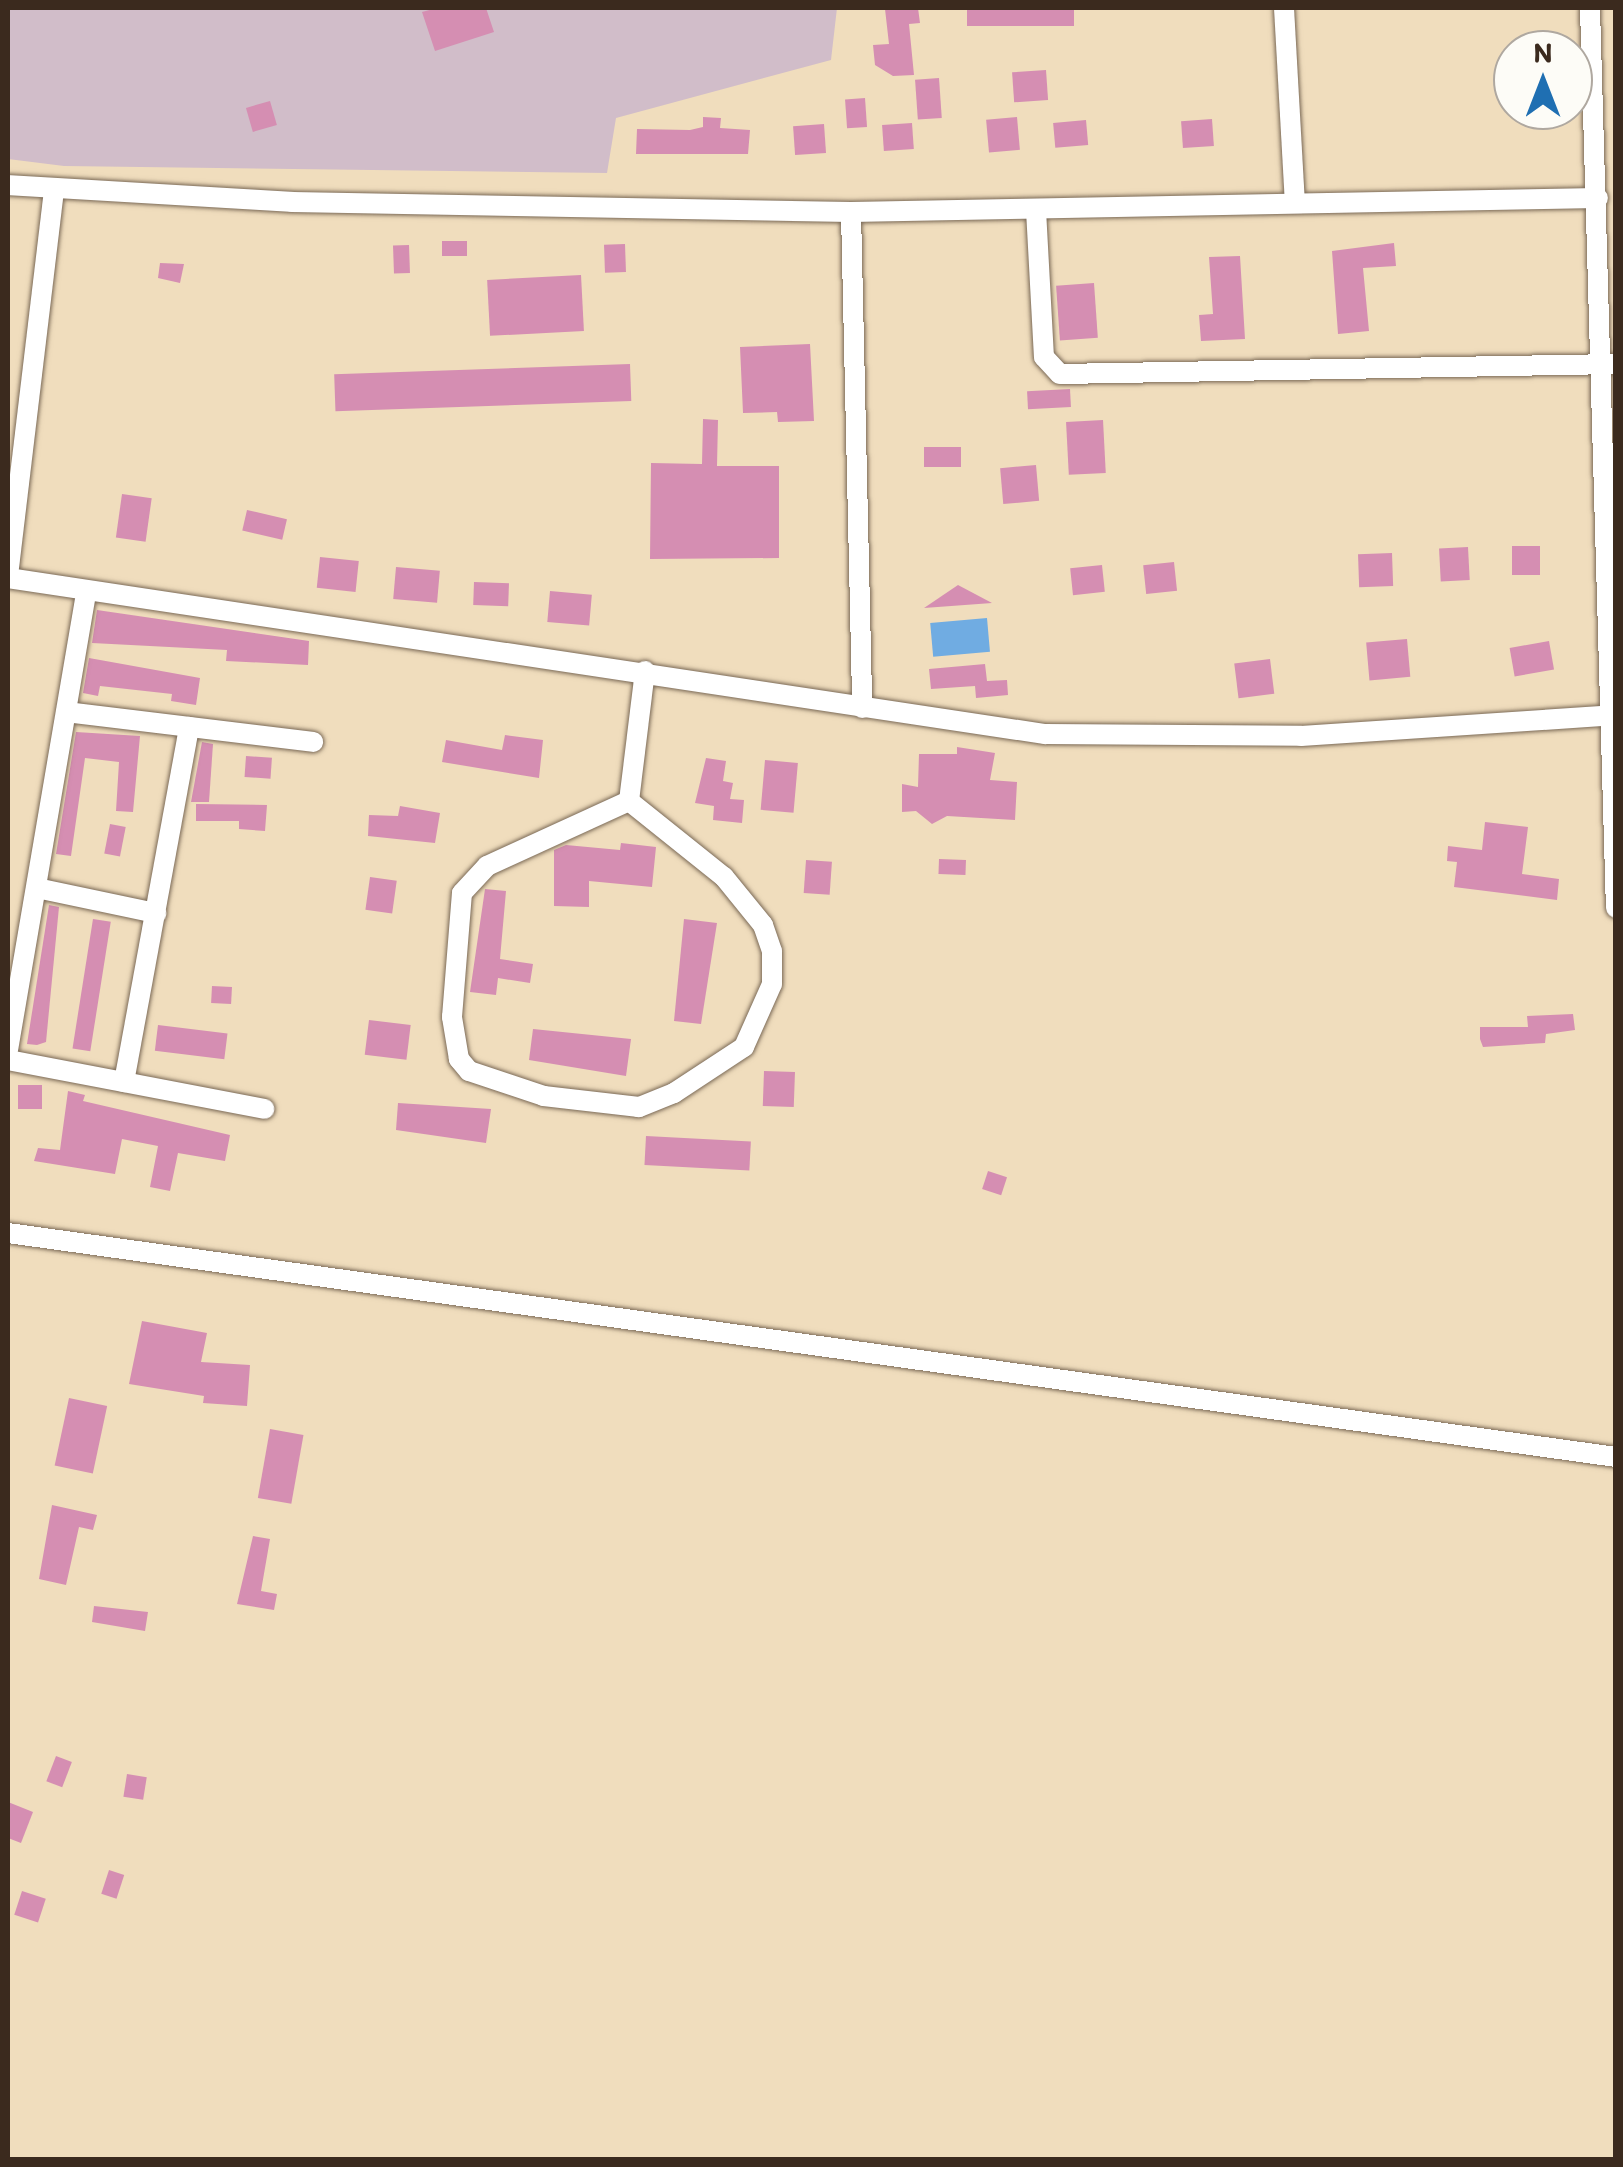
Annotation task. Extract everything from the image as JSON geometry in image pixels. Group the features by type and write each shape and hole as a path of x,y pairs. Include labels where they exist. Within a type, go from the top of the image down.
{"street":[{"path":"1284,8 1295,203"},
{"path":"1590,8 1610,364 1610,716 1616,908"},
{"path":"8,185 54,191 851,212 1598,198"},
{"path":"54,191 8,577 86,595 646,671 1045,734 1301,736 1610,716"},
{"path":"1036,210 1044,357 1060,374 1610,364"},
{"path":"851,212 862,708"},
{"path":"8,1050 86,595"},
{"path":"629,801 646,671"},
{"path":"66,712 313,742"},
{"path":"124,1082 189,727"},
{"path":"629,801 724,877 763,925 772,952 772,984 744,1046 674,1094 639,1107 544,1096 469,1071 459,1059 452,1018 462,894 487,866 629,801"},
{"path":"37,888 156,913"},
{"path":"8,1060 264,1109"},
{"path":"8,1232 1616,1457"}],"shaded area":[{"path":"8,8 837,8 831,60 616,118 607,173 64,166 8,159"}],"water":[{"path":"987,618 990,652 933,657 930,623"}],"building":[{"path":"437,8 486,8 494,32 435,51 422,12"},
{"path":"918,8 920,23 909,24 914,75 893,76 875,65 873,45 889,44 885,9"},
{"path":"967,8 1074,8 1074,26 967,26"},
{"path":"1046,70 1048,100 1014,102 1012,72"},
{"path":"939,78 942,118 918,120 915,80"},
{"path":"865,98 867,127 847,128 845,99"},
{"path":"270,101 277,125 253,132 246,108"},
{"path":"703,117 721,118 720,128 750,130 748,154 636,154 637,129 690,130 703,127"},
{"path":"1017,117 1020,150 989,153 986,120"},
{"path":"1212,119 1214,146 1183,148 1181,121"},
{"path":"1086,120 1088,145 1055,148 1053,123"},
{"path":"912,123 914,149 884,151 882,125"},
{"path":"824,124 826,153 795,155 793,126"},
{"path":"442,241 467,241 467,256 442,256"},
{"path":"1394,243 1396,266 1363,268 1369,331 1338,334 1332,251"},
{"path":"625,244 626,272 605,273 604,245"},
{"path":"409,245 410,273 394,274 393,246"},
{"path":"1240,256 1245,339 1201,341 1199,315 1213,314 1209,257"},
{"path":"160,263 184,264 180,283 158,278"},
{"path":"581,275 584,331 490,336 487,280"},
{"path":"1094,283 1098,338 1060,341 1056,286"},
{"path":"810,344 814,421 778,422 777,412 743,413 740,347"},
{"path":"630,364 631,401 335,411 334,374"},
{"path":"1070,389 1071,407 1028,409 1027,391"},
{"path":"703,419 718,420 717,466 779,466 779,558 650,559 651,463 702,464"},
{"path":"1103,420 1106,473 1069,475 1066,422"},
{"path":"924,447 961,447 961,467 924,467"},
{"path":"1036,465 1039,501 1003,504 1000,468"},
{"path":"122,494 152,498 146,542 116,538"},
{"path":"247,510 287,519 282,540 242,530"},
{"path":"1512,546 1540,546 1540,575 1512,575"},
{"path":"1468,547 1470,580 1441,581 1439,549"},
{"path":"1392,553 1393,586 1359,587 1358,554"},
{"path":"320,557 359,561 356,592 317,588"},
{"path":"1174,562 1177,591 1146,594 1143,565"},
{"path":"1102,565 1105,592 1073,595 1070,568"},
{"path":"396,567 440,571 437,603 393,599"},
{"path":"474,582 509,583 508,606 473,605"},
{"path":"958,585 992,603 924,608"},
{"path":"550,591 592,595 589,626 547,622"},
{"path":"97,610 309,641 308,665 226,661 227,650 92,643"},
{"path":"1407,639 1410,677 1369,680 1366,643"},
{"path":"1549,641 1554,670 1515,677 1510,648"},
{"path":"89,658 200,678 196,705 171,701 172,694 100,686 98,696 83,693"},
{"path":"1270,659 1274,694 1239,698 1234,663"},
{"path":"985,664 987,681 1007,680 1008,695 976,698 975,686 931,689 929,669"},
{"path":"76,732 140,736 133,812 116,811 119,762 85,758 71,856 56,854"},
{"path":"505,735 543,740 539,778 442,762 446,740 502,750"},
{"path":"202,742 213,744 209,802 191,802"},
{"path":"957,747 995,753 990,780 1017,782 1015,820 947,816 932,824 916,811 902,812 902,784 918,787 919,754 957,754"},
{"path":"246,756 272,758 270,779 245,777"},
{"path":"706,758 726,761 723,781 733,783 730,799 744,800 742,823 713,820 714,806 695,803"},
{"path":"765,760 798,763 794,813 761,810"},
{"path":"196,804 267,805 265,831 239,829 239,821 196,821"},
{"path":"400,806 440,813 435,843 368,836 369,815 398,816"},
{"path":"1485,822 1528,827 1522,874 1559,879 1557,900 1454,887 1457,862 1447,861 1448,846 1482,850"},
{"path":"110,824 126,827 120,857 104,853"},
{"path":"621,843 656,847 652,887 589,881 589,907 554,906 554,850 566,845 620,850"},
{"path":"939,859 966,860 965,875 938,874"},
{"path":"806,860 832,862 830,895 804,893"},
{"path":"370,877 397,881 392,913 365,910"},
{"path":"485,889 506,891 500,959 533,964 530,983 498,978 496,995 470,992"},
{"path":"49,905 59,907 46,1042 27,1044"},
{"path":"93,919 111,922 90,1051 73,1048"},
{"path":"684,919 717,923 701,1024 674,1021"},
{"path":"212,986 232,987 231,1004 211,1003"},
{"path":"1573,1014 1575,1030 1546,1034 1545,1043 1483,1047 1480,1039 1480,1027 1528,1027 1527,1016"},
{"path":"369,1020 411,1025 406,1060 365,1055"},
{"path":"158,1025 227,1034 224,1059 155,1051"},
{"path":"533,1029 631,1039 626,1076 529,1060"},
{"path":"764,1071 795,1072 794,1107 763,1106"},
{"path":"18,1085 42,1085 42,1109 18,1109"},
{"path":"68,1091 85,1095 83,1101 230,1135 225,1161 178,1153 170,1191 150,1187 158,1146 122,1139 115,1174 34,1161 38,1148 60,1150"},
{"path":"398,1103 491,1109 486,1143 396,1130"},
{"path":"646,1136 751,1141 749,1170 644,1165"},
{"path":"988,1171 1007,1177 1001,1195 982,1189"},
{"path":"142,1321 207,1333 201,1362 250,1365 247,1406 203,1403 204,1396 129,1384"},
{"path":"69,1398 107,1406 93,1474 55,1465"},
{"path":"270,1429 303,1435 291,1504 258,1498"},
{"path":"52,1505 97,1515 93,1530 79,1527 66,1585 39,1579"},
{"path":"253,1536 270,1539 261,1591 277,1594 274,1610 237,1604"},
{"path":"94,1606 148,1612 145,1631 92,1622"},
{"path":"56,1756 72,1762 62,1787 46,1781"},
{"path":"127,1774 147,1777 143,1800 123,1797"},
{"path":"8,1802 33,1812 21,1843 8,1838"},
{"path":"109,1870 124,1875 116,1899 101,1894"},
{"path":"22,1891 46,1899 38,1923 14,1915"}]}
